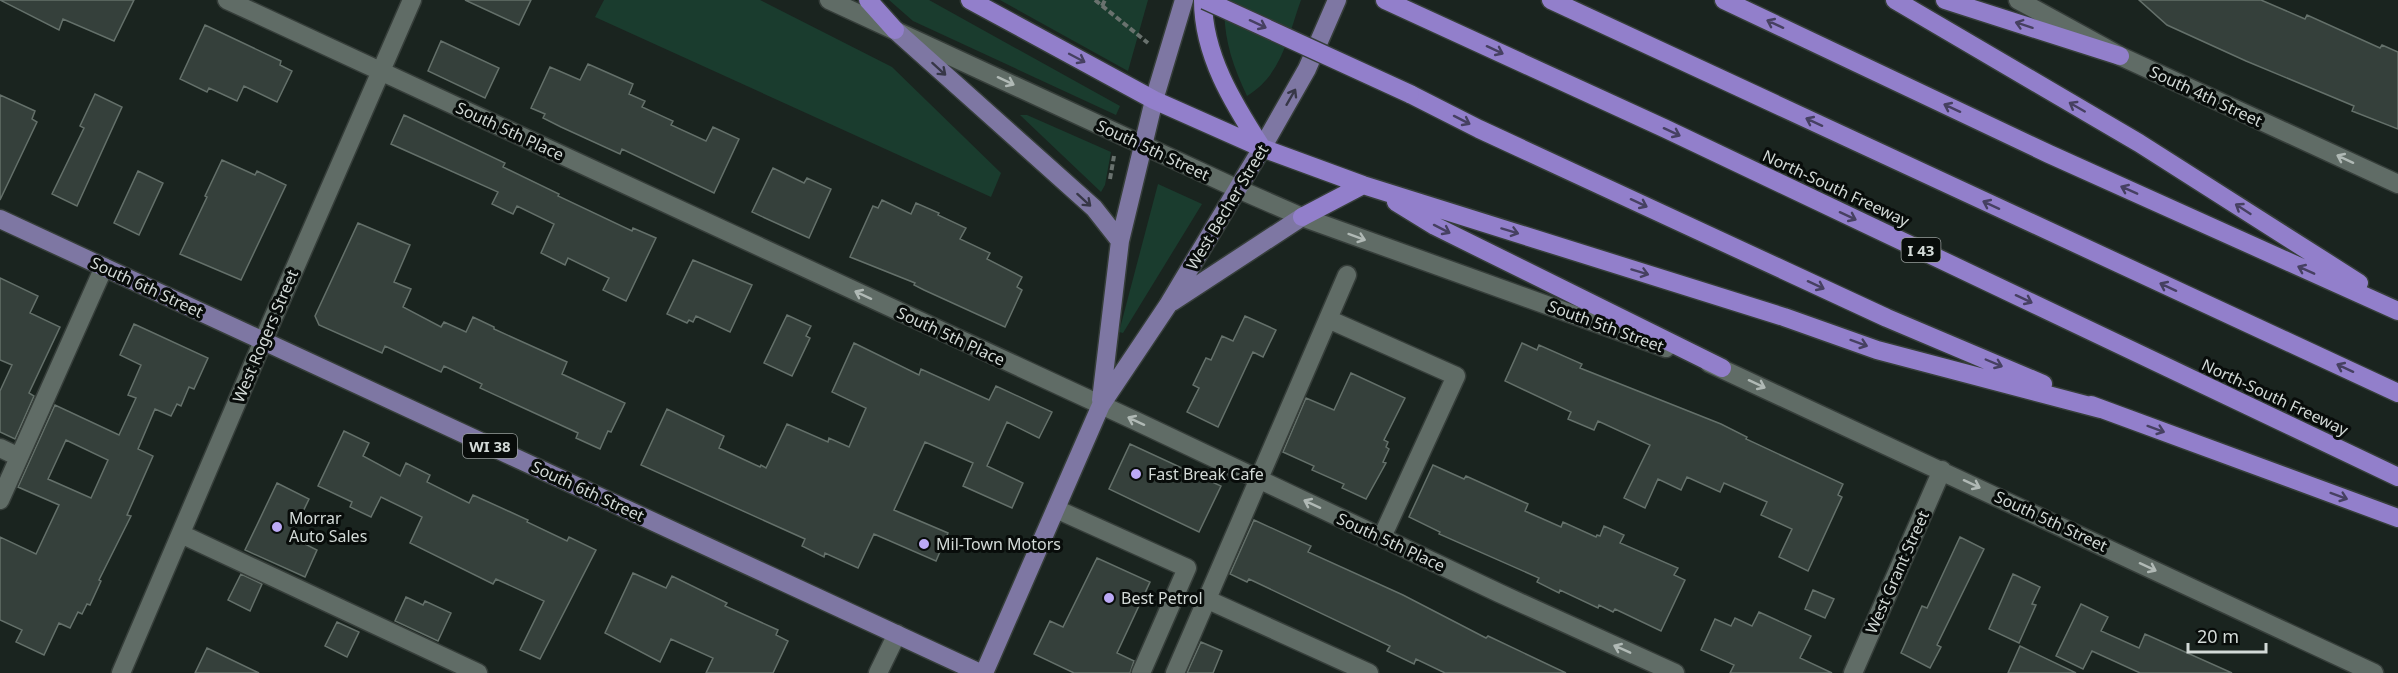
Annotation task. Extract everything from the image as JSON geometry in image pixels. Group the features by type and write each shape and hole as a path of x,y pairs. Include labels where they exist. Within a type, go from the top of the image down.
{"highway":[{"path":"868,0 895,30"},
{"path":"970,0 1154,100 1262,148 1368,187 1784,317 1876,350 2101,409"},
{"path":"1262,148 1236,108 1211,51 1203,19 1204,0 1887,318 2101,409 2398,518"},
{"name":"North-South Freeway","path":"1385,0 1666,129 2398,477"},
{"path":"1551,0 2398,393"},
{"path":"1724,0 2049,154 2398,310"},
{"path":"1895,0 2139,143 2398,310"},
{"path":"1945,0 2120,56"},
{"path":"1302,217 1368,187"},
{"path":"1368,187 1435,226 1722,368"}],"main road":[{"name":"West Becher Street","path":"1101,405 1120,241 1154,100 1184,0"},
{"name":"West Becher Street","path":"982,673 1101,405 1168,304 1262,148 1307,69 1337,0"},
{"path":"895,30 1094,208 1120,241"},
{"path":"1168,304 1302,217"},
{"name":"South 6th Street","path":"0,219 982,673"}],"street":[{"name":"South 5th Place","path":"227,0 1675,673"},
{"name":"West Rogers Street","path":"121,673 263,340 412,0"},
{"name":"South 5th Street","path":"830,0 1302,217 1722,368 2374,673"},
{"name":"South 4th Street","path":"2018,0 2120,56 2398,184"},
{"path":"0,500 104,267"},
{"path":"1175,673 1347,275"},
{"path":"1328,319 1455,376 1382,537"},
{"path":"0,448 19,457"},
{"name":"West Grant Street","path":"1853,673 1942,470"},
{"path":"1056,509 1187,568 1141,673"},
{"path":"180,534 478,673"},
{"path":"1206,599 1369,673"},
{"path":"879,673 897,634"}],"path":[{"path":"1095,0 1150,45"},
{"path":"1102,6 1105,0"}],"green space":[{"path":"604,0 760,0 892,67 1001,173 991,197 595,17"},
{"path":"889,0 929,0 1120,106 1116,115 913,21"},
{"path":"1000,0 1148,0 1128,71"},
{"path":"1225,0 1301,0 1276,66 1259,87 1247,96 1229,49 1224,13"},
{"path":"1020,115 1027,115 1111,152 1105,185 1101,192"},
{"path":"1158,184 1202,204 1123,333 1119,332"}],"building":[{"path":"0,0 134,0 114,41 63,19 59,30"},
{"path":"465,0 531,0 519,25"},
{"path":"2139,0 2261,0 2305,19 2307,15 2380,48 2382,45 2398,52 2398,129 2352,111 2354,106 2167,25"},
{"path":"205,25 281,61 280,65 292,71 277,102 244,86 237,101 209,88 207,92 180,79"},
{"path":"441,41 499,68 485,98 428,71"},
{"path":"588,64 633,84 629,94 645,101 642,107 673,121 671,125 706,141 713,127 739,139 714,193 622,149 620,154 561,127 543,118 545,114 531,108 550,67 580,80"},
{"path":"95,94 122,107 77,206 52,194 84,128 80,126"},
{"path":"0,95 35,111 32,119 37,122 0,200"},
{"path":"404,115 505,163 503,167 559,194 558,196 632,231 633,228 656,238 626,301 603,290 609,278 568,258 565,265 541,253 554,224 517,206 513,214 492,204 498,192 391,144"},
{"path":"222,160 255,175 257,171 286,185 241,280 180,254"},
{"path":"773,168 804,183 807,178 831,189 809,238 752,212"},
{"path":"138,171 163,183 139,235 114,223"},
{"path":"882,200 911,214 916,203 939,213 938,215 966,228 960,239 990,253 987,259 1022,277 1017,287 1022,290 1005,327 924,290 914,285 915,283 850,257 873,206 878,208"},
{"path":"358,223 410,245 394,282 411,289 403,307 441,327 444,322 466,332 473,317 567,362 562,374 625,403 600,449 576,438 578,433 480,388 482,384 444,366 441,372 385,346 382,353 319,325 315,316"},
{"path":"693,260 752,285 730,332 696,316 693,322 689,320 687,323 667,314"},
{"path":"0,278 38,296 30,313 60,327 29,393 34,396 15,439 0,432 0,391 12,365 0,360"},
{"path":"787,315 811,326 806,336 810,338 792,376 764,363"},
{"path":"1245,316 1276,330 1263,357 1253,352 1218,427 1187,412 1199,388 1193,385 1206,358 1211,360 1222,336 1233,341"},
{"path":"134,324 208,358 194,389 189,387 181,406 177,404 171,416 155,409 138,449 153,456 127,515 131,516 99,580 101,581 90,605 87,604 82,614 78,612 70,628 59,623 44,655 16,642 22,630 0,620 0,537 36,554 59,505 18,487 55,405 119,435 136,398 128,395 141,365 120,355","holes":["66,440 108,460 91,498 48,479"]},
{"path":"854,343 919,375 921,369 989,400 996,386 1052,412 1039,438 1007,422 987,466 1023,483 1012,508 963,486 973,463 925,442 894,510 948,533 936,561 874,534 858,568 825,553 824,557 802,546 805,539 641,465 667,409 724,436 719,448 760,467 761,465 766,468 787,424 828,442 829,438 849,447 866,408 832,392"},
{"path":"1522,343 1537,350 1539,345 1582,364 1580,368 1721,424 1747,437 1746,439 1843,484 1838,495 1842,497 1808,571 1779,557 1792,529 1761,515 1767,502 1724,483 1720,492 1687,477 1681,490 1658,479 1645,508 1624,498 1650,445 1598,421 1594,430 1568,419 1571,412 1505,381"},
{"path":"1351,373 1405,398 1384,440 1388,442 1386,447 1389,449 1383,462 1386,463 1366,499 1342,488 1344,484 1312,470 1314,466 1283,452 1306,398 1334,410"},
{"path":"344,431 369,443 363,456 400,476 406,463 430,475 427,482 469,503 473,495 567,541 569,537 596,550 540,659 520,650 544,601 496,579 493,584 410,543 422,517 381,497 371,517 350,507 352,502 318,486"},
{"path":"1130,444 1221,486 1199,532 1109,489"},
{"path":"1433,465 1464,479 1466,476 1528,504 1525,511 1561,527 1563,522 1596,537 1600,536 1604,526 1624,535 1620,543 1678,568 1674,575 1685,580 1661,631 1615,609 1613,612 1599,605 1598,608 1560,590 1559,593 1537,582 1539,578 1439,534 1440,532 1409,517"},
{"path":"277,483 309,499 291,537 317,550 305,577 245,550"},
{"path":"1254,520 1311,546 1308,552 1403,595 1486,638 1488,636 1566,673 1445,673 1416,659 1414,664 1387,651 1390,646 1249,579 1247,582 1230,574"},
{"path":"1960,537 1984,549 1937,645 1941,647 1930,668 1901,653 1922,606 1927,608"},
{"path":"1097,558 1150,582 1117,653 1134,661 1130,673 1074,673 1034,654 1050,621 1063,627"},
{"path":"633,573 666,588 672,576 727,603 725,606 778,630 776,635 788,641 773,673 706,673 713,658 671,639 660,662 605,633"},
{"path":"241,574 262,584 250,611 228,600"},
{"path":"2013,574 2040,587 2032,604 2036,605 2019,643 1989,629"},
{"path":"1813,590 1834,599 1825,618 1805,609"},
{"path":"406,597 423,605 425,601 451,613 438,641 395,621"},
{"path":"2081,604 2108,617 2101,631 2139,648 2145,634 2232,673 2140,673 2092,651 2083,669 2056,656"},
{"path":"1759,612 1811,636 1800,658 1832,673 1730,673 1734,665 1701,650 1715,619 1731,626 1735,618 1752,626"},
{"path":"337,622 359,632 347,657 325,646"},
{"path":"1201,642 1222,651 1213,673 1187,673"},
{"path":"2020,646 2076,673 2008,673"},
{"path":"207,648 259,673 195,673"}],"place":[{"name":"Fast Break Cafe","path":"1136,474"},
{"name":"Morrar Auto Sales","path":"277,527"},
{"name":"Mil-Town Motors","path":"924,544"},
{"name":"Best Petrol","path":"1109,598"}]}
